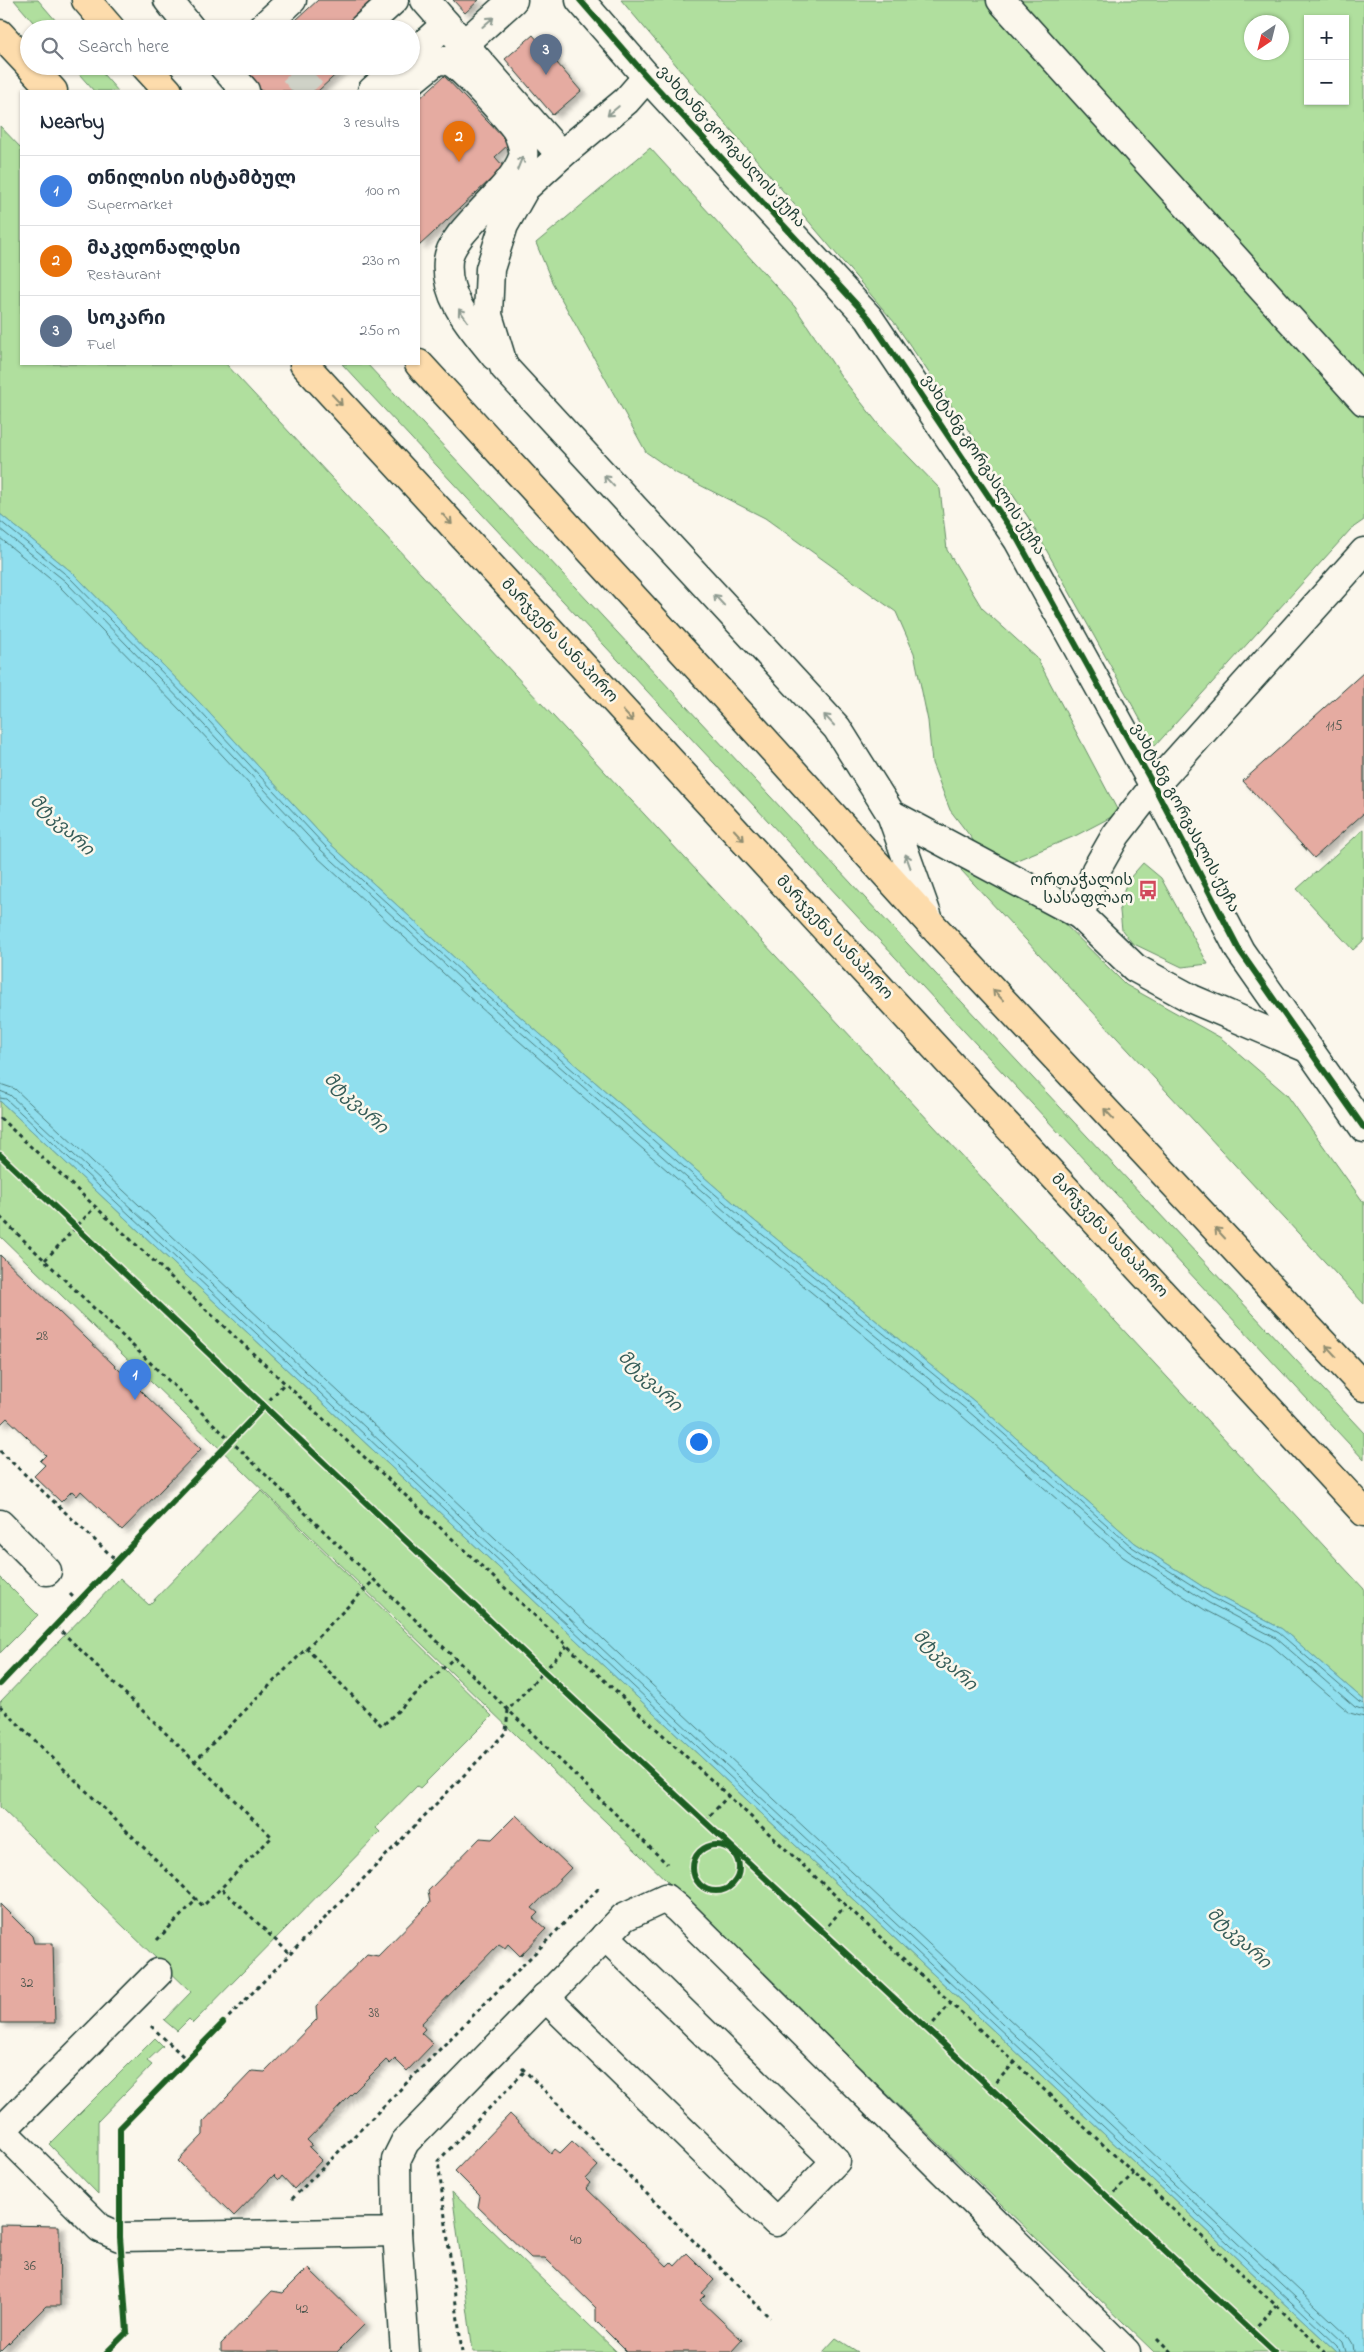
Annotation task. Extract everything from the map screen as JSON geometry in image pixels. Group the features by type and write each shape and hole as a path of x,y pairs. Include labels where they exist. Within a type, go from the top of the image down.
{"highway":[{"path":"86,0 103,20"},
{"path":"0,34 20,56"},
{"path":"38,75 52,90"},
{"path":"153,75 167,90"},
{"name":"მარჯვენა სანაპირო","path":"305,365 1364,1512"},
{"path":"420,365 760,734 930,923 1364,1387"}],"street":[{"path":"168,0 185,20"},
{"path":"271,20 292,0"},
{"path":"372,20 394,0"},
{"path":"424,0 562,155"},
{"path":"420,52 455,34 513,0"},
{"name":"ვახტანგ გორგასლის ქუჩა","path":"580,0 647,77 869,318 1018,540 1154,786 1240,951 1364,1128"},
{"path":"1002,0 1364,401"},
{"path":"420,74 437,60 449,61 472,80 516,130 524,154 515,175 457,241 448,258 450,279 457,306 504,367 837,728 891,814 930,923"},
{"path":"231,75 244,90"},
{"path":"373,90 390,75"},
{"path":"400,90 419,75"},
{"path":"504,367 488,315 490,269 504,225 525,188 626,101 647,77"},
{"path":"1080,916 1096,870 1111,844 1154,786 1364,552"},
{"path":"891,814 1080,916 1135,968 1192,999 1309,1049"},
{"path":"0,1524 46,1571"},
{"path":"405,2352 397,2232 396,2160 405,2142 624,1917 665,1898 678,1908 1126,2352"},
{"path":"545,1997 776,2222 836,2161 605,1936"},
{"path":"158,1973 0,2131 100,2228 120,2237 397,2232"}],"path":[{"path":"0,1118 1326,2352"},
{"path":"45,1260 95,1207"},
{"path":"0,1217 670,1867"},
{"path":"69,1221 83,1234"},
{"path":"257,1413 284,1384"},
{"path":"256,1399 271,1413"},
{"path":"225,1447 238,1433"},
{"path":"0,1451 117,1561"},
{"path":"110,1568 123,1554"},
{"path":"194,1762 375,1579"},
{"path":"72,1608 84,1595"},
{"path":"50,1632 61,1620"},
{"path":"0,1706 204,1906 272,1837 56,1626"},
{"path":"216,2029 506,1732 508,1710 567,1646"},
{"path":"306,1648 382,1726 455,1657"},
{"path":"537,1665 551,1679"},
{"path":"705,1821 729,1795"},
{"path":"697,1814 711,1826"},
{"path":"222,1888 290,1954"},
{"path":"291,2200 598,1889 624,1917"},
{"path":"822,1931 846,1905"},
{"path":"815,1924 830,1937"},
{"path":"928,2029 951,2002"},
{"path":"472,2017 770,2318"},
{"path":"921,2023 935,2036"},
{"path":"180,2066 192,2053"},
{"path":"991,2088 1015,2062"},
{"path":"462,2352 438,2161 525,2071"},
{"path":"984,2082 998,2095"},
{"path":"1110,2198 1134,2173"},
{"path":"1102,2192 1117,2205"},
{"path":"1252,2331 1276,2306"},
{"path":"1245,2325 1258,2336"},
{"path":"1150,2331 1171,2352"}],"green space":[{"path":"14,0 38,0 55,20 31,20"},
{"path":"621,0 1364,0 1364,520 1351,529 1155,746 1028,517 894,322"},
{"path":"80,75 104,75 117,90 93,90"},
{"path":"0,126 20,147 20,365 227,365 1364,1589 1364,1700 1282,1629 1214,1594 1135,1543 974,1401 751,1218 493,993 328,842 199,702 73,573 0,514"},
{"path":"650,148 795,307 843,379 883,430 940,489 947,550 982,608 1037,658 1119,813 1075,836 1005,865 1126,985 1221,1038 1287,1095 1364,1203 1364,1304 961,870 976,844 950,810 932,763 928,721 914,653 896,612 765,518 676,473 646,452 552,282 536,243"},
{"path":"343,365 368,365 1364,1433 1364,1460"},
{"path":"1364,829 1364,940 1353,950 1297,889"},
{"path":"1143,863 1161,878 1208,964 1182,967 1132,943 1122,930 1119,902 1128,880"},
{"path":"0,1101 1337,2352 1154,2352 0,1236"},
{"path":"261,1490 492,1716 420,1788 417,1786 376,1828 380,1832 193,2023 189,2019 177,2031 164,2020 191,1992 0,1807 0,1733 2,1731 0,1728 0,1702 120,1578 149,1605"},
{"path":"0,1577 38,1615 0,1653"},
{"path":"155,2038 163,2046 147,2061 152,2065 98,2121 98,2194 49,2144"},
{"path":"452,2192 617,2352 473,2352"},
{"path":"836,2338 858,2352 823,2352"}],"water":[{"name":"მტკვარი","path":"0,514 73,573 199,702 328,842 493,993 751,1218 974,1401 1135,1543 1214,1594 1282,1629 1364,1700 1364,2352 1337,2352 0,1101"}],"building":[{"path":"318,0 372,0 350,20 296,20"},
{"path":"453,0 479,0 465,13"},
{"path":"533,35 581,91 553,115 505,59"},
{"path":"245,75 335,75 319,90 258,90"},
{"path":"444,76 509,144 495,157 504,167 420,245 420,98"},
{"path":"1364,672 1364,813 1314,858 1243,781"},
{"path":"0,1255 201,1449 122,1530 81,1491 77,1496 72,1491 61,1502 34,1476 45,1465 40,1461 46,1455 7,1418 0,1425"},
{"path":"516,1815 571,1868 532,1908 538,1913 533,1918 546,1929 520,1956 508,1944 505,1948 499,1944 421,2024 425,2029 421,2033 433,2044 407,2071 395,2059 390,2064 386,2060 307,2140 312,2145 309,2147 322,2160 294,2189 282,2176 279,2180 274,2175 234,2216 178,2161 203,2135 203,2122 252,2071 265,2072 317,2019 316,2006 367,1954 378,1956 430,1903 428,1891 480,1838 492,1839"},
{"path":"0,1904 32,1936 34,1943 53,1943 55,2023 0,2023"},
{"path":"510,2114 551,2154 555,2149 560,2153 572,2141 598,2166 586,2179 590,2183 586,2188 667,2266 671,2262 675,2266 687,2253 714,2280 702,2293 705,2295 700,2300 742,2340 731,2352 627,2352 596,2321 596,2308 545,2258 531,2258 478,2207 480,2196 455,2171"},
{"path":"0,2225 59,2226 60,2306 46,2306 0,2352"},
{"path":"308,2268 365,2324 337,2352 221,2352 221,2344 272,2291 283,2293"}],"tunnel":[{"path":"293,90 310,75"}],"cycle path":[{"path":"580,0 647,77 869,318 1018,540 1154,786 1240,951 1364,1128"},
{"path":"0,1155 544,1672 1274,2352"},
{"path":"0,1684 264,1406"},
{"path":"711,1845 721,1845 735,1855 739,1868 735,1881 729,1887 721,1891 711,1891 697,1881 693,1873 693,1863 703,1849 711,1845"},
{"path":"107,2352 127,2332 120,2237 120,2128 223,2023"}],"place":[{"name":"სოკარი","path":"546,75"},
{"name":"მაკდონალდსი","path":"459,162"},
{"name":"ორთაჭალის სასაფლაო","path":"1148,890"},
{"name":"თნილისი ისტამბულ","path":"135,1400"}]}
